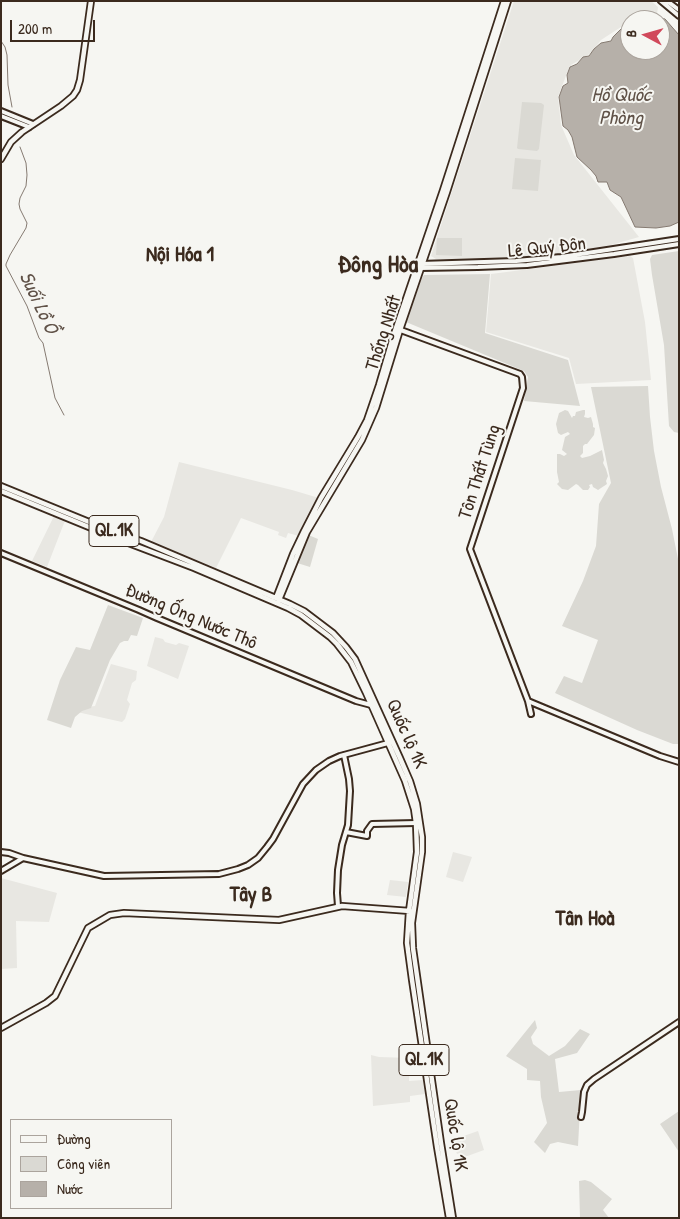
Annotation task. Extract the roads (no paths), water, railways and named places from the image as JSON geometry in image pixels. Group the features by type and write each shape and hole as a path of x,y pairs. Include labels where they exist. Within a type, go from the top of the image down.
{"main road":[{"path":"1,159 11,142 22,132 61,106 73,96 78,88 91,1"},
{"name":"Thống Nhất","path":"476,94 504,1"},
{"name":"Thống Nhất","path":"277,600 307,532 367,420 508,1"},
{"name":"Quốc lộ 1K","path":"1,486 304,611 355,659 379,710 409,792 420,844"},
{"name":"Quốc lộ 1K","path":"1,491 117,535"},
{"name":"Quốc lộ 1K","path":"339,643 351,662 371,706 391,742 416,798 420,867 411,912 412,980 449,1218"},
{"path":"1,1028 55,996 88,928 110,916 124,913 282,920 338,906 411,912"},
{"name":"Quốc lộ 1K","path":"410,943 454,1218"}],"street":[{"path":"661,1 679,16"},
{"path":"667,1 679,10"},
{"path":"1,111 31,126"},
{"path":"1,116 31,126"},
{"name":"Lê Quý Đôn","path":"562,259 679,239"},
{"name":"Lê Quý Đôn","path":"419,266 517,263 679,244"},
{"name":"Tôn Thất Tùng","path":"398,329 520,374 522,377 522,388 470,549 528,701 531,714"},
{"name":"Đường Ống Nước Thô","path":"1,553 371,706"},
{"path":"528,701 660,756 679,762"},
{"path":"1,852 104,876 219,874 238,869 245,867 258,858 267,847 302,786 316,770 329,761 344,755 391,742"},
{"path":"338,906 338,870 349,815 350,786 344,755"},
{"path":"346,832 366,836 372,824 416,823"},
{"path":"9,853 10,866"},
{"path":"1,871 23,858"},
{"path":"581,1118 584,1092 587,1085 596,1077 679,1022"}],"water":[{"name":"Hồ Quốc Phòng","path":"670,25 679,35 679,222 670,226 656,228 635,227 621,197 610,190 607,182 598,182 591,170 577,157 572,137 563,126 559,97 563,86 568,83 567,75 570,67 577,64 583,57 589,56 601,43 611,41 620,30 620,60 670,60"}],"waterway":[{"name":"Suối Lồ Ồ","path":"1,41 7,55 8,85 12,107"},
{"name":"Suối Lồ Ồ","path":"20,147 26,163 27,175 26,186 19,204 27,223 6,266 27,306 39,338 43,343 55,398 64,415"}],"district":[{"name":"Nội Hóa 1","path":"180,255"},
{"name":"Đông Hòa","path":"378,266"},
{"name":"Tây B","path":"251,895"},
{"name":"Tân Hoà","path":"585,919"}]}
